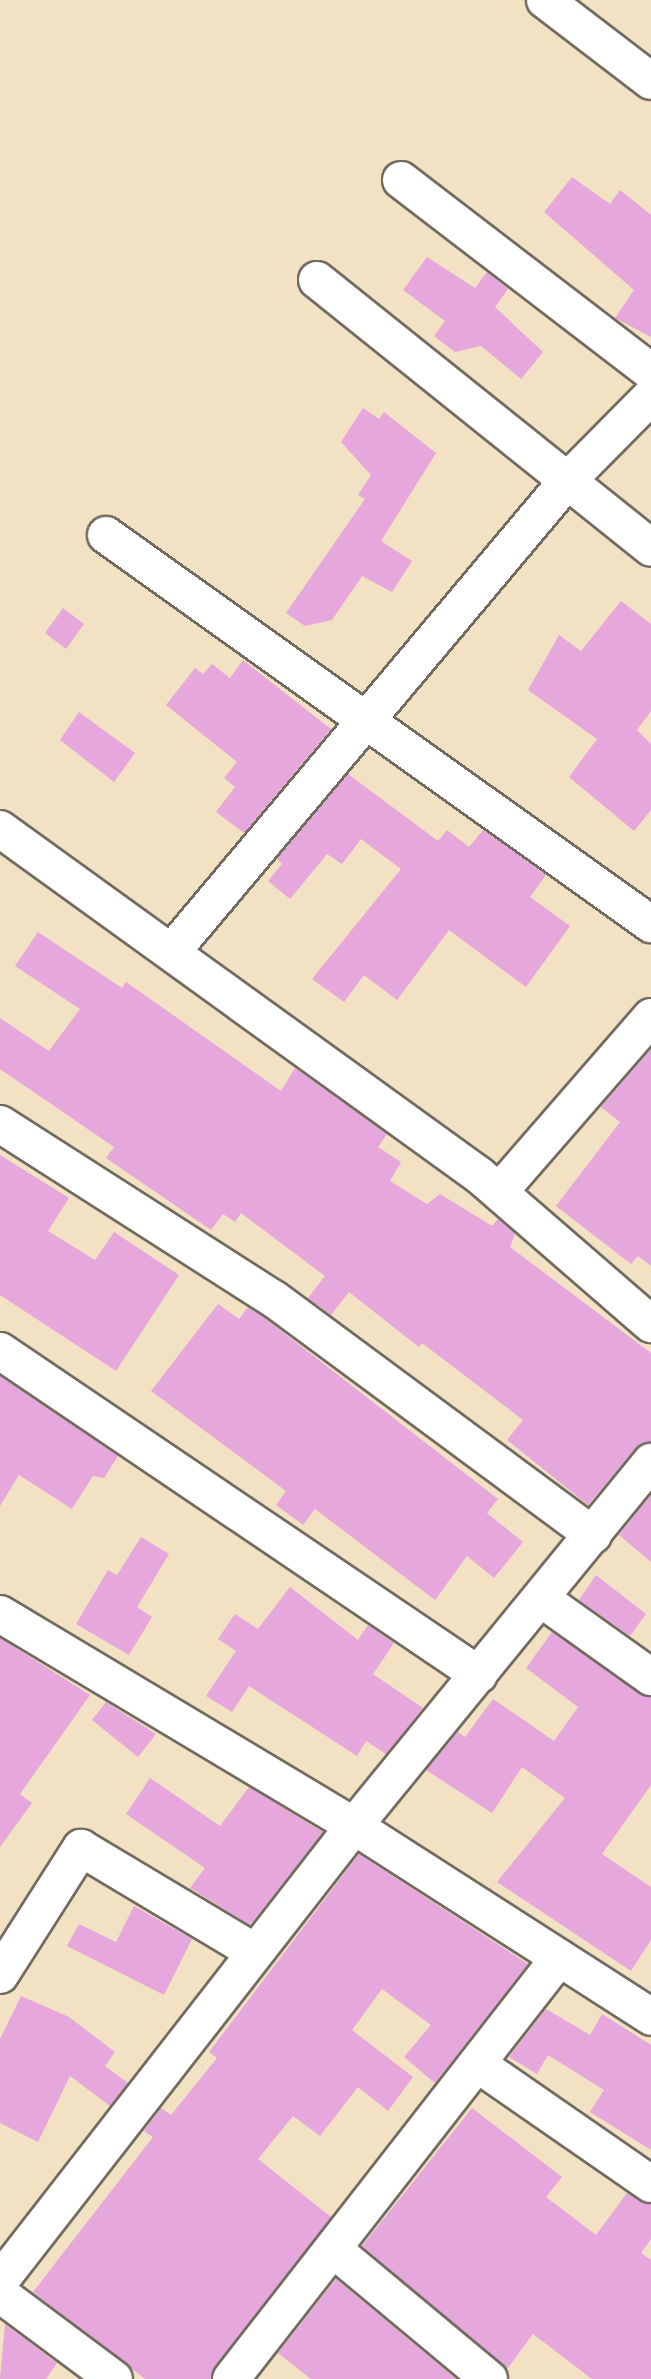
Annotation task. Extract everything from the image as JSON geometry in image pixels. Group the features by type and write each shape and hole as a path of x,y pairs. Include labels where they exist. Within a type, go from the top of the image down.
{"street":[{"path":"545,0 651,81"},
{"path":"401,180 651,372"},
{"path":"317,280 651,548"},
{"path":"174,949 365,716 568,480 651,396"},
{"path":"106,535 365,716 651,924"},
{"path":"0,829 174,949 499,1192 651,1324"},
{"path":"499,1192 651,1017"},
{"path":"0,1124 274,1299 593,1535"},
{"path":"0,1351 479,1675"},
{"path":"0,2281 354,1826 543,1600 651,1462"},
{"path":"543,1600 651,1677"},
{"path":"0,1614 354,1826 651,2017"},
{"path":"0,1975 81,1848 255,1952"},
{"path":"231,2379 479,2065 559,1958"},
{"path":"479,2065 651,2184"},
{"path":"333,2249 489,2379"},
{"path":"0,2294 114,2379"}],"building":[{"path":"572,177 610,204 620,190 651,215 651,337 615,318 634,290 544,212"},
{"path":"427,257 475,288 487,272 508,289 495,307 543,352 521,379 481,346 455,352 434,336 445,321 403,290"},
{"path":"363,408 379,419 384,412 436,453 381,541 412,561 392,592 362,576 332,620 305,626 286,613 365,499 358,495 371,475 341,442"},
{"path":"621,601 651,624 651,711 637,730 651,744 651,810 634,831 569,777 597,739 528,690 559,635 581,651"},
{"path":"63,608 84,624 66,649 45,633"},
{"path":"243,660 331,729 244,833 216,812 235,787 224,778 237,762 166,705 195,668 203,674 212,664 230,678"},
{"path":"79,712 135,753 114,782 60,740"},
{"path":"348,774 438,841 447,830 469,847 483,830 546,875 530,897 570,926 526,987 449,930 397,1000 364,975 344,1002 312,979 401,869 361,839 342,864 327,854 290,899 268,881 282,864 277,859"},
{"path":"38,932 122,988 126,982 281,1091 295,1068 387,1134 378,1147 401,1162 390,1181 427,1204 440,1194 492,1226 498,1219 515,1234 510,1247 651,1353 651,1442 635,1449 588,1505 507,1440 523,1420 422,1343 419,1347 349,1292 331,1315 308,1298 325,1276 241,1213 235,1222 223,1214 211,1230 106,1158 114,1147 0,1069 0,1018 49,1051 80,1009 15,966"},
{"path":"651,1049 651,1266 638,1256 631,1264 556,1206 620,1122 601,1107"},
{"path":"0,1155 69,1198 48,1231 95,1260 114,1232 179,1275 116,1371 0,1295"},
{"path":"218,1304 239,1319 248,1307 262,1316 498,1499 487,1513 523,1542 494,1578 467,1556 435,1600 315,1509 303,1525 276,1505 286,1491 151,1391"},
{"path":"0,1376 118,1456 104,1478 93,1476 72,1509 19,1475 0,1506"},
{"path":"651,1495 651,1562 619,1535"},
{"path":"141,1537 169,1554 137,1607 152,1617 129,1655 76,1624 108,1570 117,1575"},
{"path":"596,1575 646,1614 630,1636 579,1600"},
{"path":"290,1587 358,1640 368,1625 394,1643 373,1674 423,1708 386,1754 366,1741 357,1756 249,1686 232,1712 206,1696 236,1651 218,1639 235,1614 258,1629"},
{"path":"552,1632 651,1698 651,1785 602,1854 651,1887 651,1940 631,1971 497,1882 565,1798 522,1767 492,1813 426,1770 458,1732 465,1737 493,1699 554,1741 578,1707 526,1668"},
{"path":"0,1638 90,1695 20,1794 32,1803 0,1847"},
{"path":"106,1702 156,1734 138,1757 92,1720"},
{"path":"150,1778 220,1826 249,1787 323,1832 250,1925 190,1888 205,1868 126,1814"},
{"path":"359,1854 528,1964 435,2083 404,2057 431,2025 382,1989 352,2030 413,2077 388,2111 358,2087 320,2136 293,2116 258,2159 331,2217 210,2379 145,2379 33,2292 153,2137 144,2131 161,2108 171,2115 217,2058 209,2052"},
{"path":"134,1906 192,1939 164,1995 67,1946 79,1924 116,1942"},
{"path":"21,1996 69,2017 115,2052 105,2066 128,2083 110,2106 70,2076 38,2142 0,2123 0,2039"},
{"path":"546,2009 590,2035 602,2014 651,2045 651,2150 590,2112 604,2090 548,2055 537,2074 509,2057"},
{"path":"472,2108 562,2177 546,2197 596,2235 627,2193 651,2205 651,2239 641,2253 651,2260 651,2379 592,2379 533,2334 507,2369 362,2246"},
{"path":"336,2279 456,2379 311,2379 278,2353"},
{"path":"5,2324 57,2363 46,2379 0,2379"}]}
